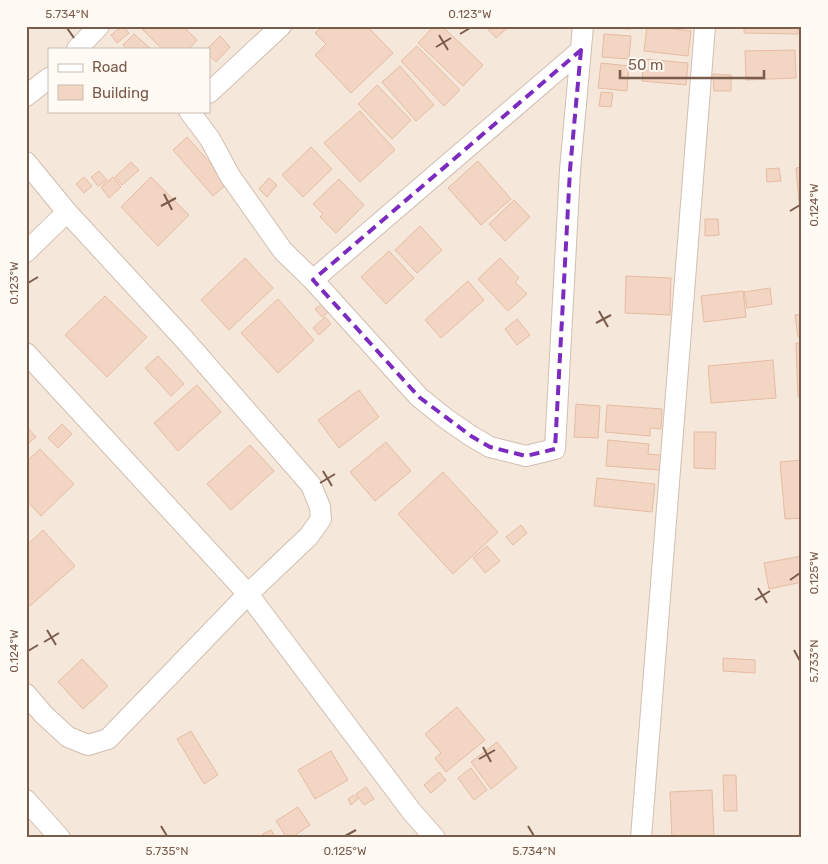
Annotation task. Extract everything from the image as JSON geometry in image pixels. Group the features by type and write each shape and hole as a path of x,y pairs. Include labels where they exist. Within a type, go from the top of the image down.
{"street":[{"path":"79,48 99,26"},
{"path":"210,92 281,26"},
{"path":"190,112 210,139 230,176 283,251 313,280 420,397 445,418 490,447 526,456 555,449 570,170 583,26"},
{"path":"641,838 705,26"},
{"path":"313,280 581,50"},
{"path":"26,96 48,79"},
{"path":"26,162 67,212 184,339 311,486 320,507 322,519 309,536 248,594 108,739 88,745 68,738 26,694"},
{"path":"26,252 67,212"},
{"path":"26,352 248,594 412,812 435,838"},
{"path":"28,807 60,838"}],"highlighted area":[{"path":"581,50 570,170 555,449 526,456 490,447 471,436 419,397 313,280"}],"shaded area":[{"path":"26,26 802,26 802,838 26,838"}],"building":[{"path":"122,26 129,33 117,43 111,35"},
{"path":"139,26 183,26 197,40 190,48 161,48"},
{"path":"323,26 367,26 393,53 351,93 315,55 326,44 315,33"},
{"path":"434,26 442,26 483,65 463,86 418,43"},
{"path":"485,26 510,26 496,38"},
{"path":"630,26 630,29 603,27"},
{"path":"647,26 691,31 688,56 644,51"},
{"path":"744,26 798,26 798,34 744,33"},
{"path":"134,34 150,48 126,48 123,45"},
{"path":"604,34 631,36 629,59 602,57"},
{"path":"220,36 230,47 216,62 210,56 210,48 208,48"},
{"path":"417,46 460,90 444,106 401,61"},
{"path":"795,50 796,78 746,80 745,51"},
{"path":"644,59 688,63 686,85 642,81"},
{"path":"601,63 629,66 627,91 598,88"},
{"path":"400,66 434,105 416,121 382,82"},
{"path":"713,74 731,75 731,91 714,91"},
{"path":"377,85 411,120 392,139 358,104"},
{"path":"601,92 613,93 611,107 599,106"},
{"path":"360,111 395,150 360,182 324,143"},
{"path":"187,137 228,183 213,196 173,150"},
{"path":"311,147 332,169 303,197 282,175"},
{"path":"478,161 511,199 481,225 448,188"},
{"path":"131,162 139,170 122,185 115,177"},
{"path":"802,167 802,225 801,225 796,168"},
{"path":"779,168 781,181 767,182 766,169"},
{"path":"99,171 107,180 98,186 91,177"},
{"path":"84,177 92,186 84,193 76,184"},
{"path":"113,177 121,187 109,198 101,187"},
{"path":"151,177 189,215 158,246 121,207"},
{"path":"269,178 277,185 267,197 259,189"},
{"path":"339,179 364,205 336,233 320,217 323,214 313,204"},
{"path":"514,200 530,217 505,241 489,224"},
{"path":"705,219 718,219 719,235 705,236"},
{"path":"420,226 442,250 417,273 395,250"},
{"path":"389,251 414,278 386,304 361,277"},
{"path":"245,258 273,288 229,330 201,300"},
{"path":"500,258 519,278 515,282 527,294 508,311 478,279"},
{"path":"626,276 671,278 670,315 625,313"},
{"path":"468,281 484,300 441,338 425,320"},
{"path":"770,288 772,304 747,308 744,292"},
{"path":"743,291 746,317 704,322 701,296"},
{"path":"105,296 147,337 107,377 65,335"},
{"path":"278,299 314,340 278,373 241,333"},
{"path":"325,301 332,309 322,317 315,309"},
{"path":"802,314 802,337 798,337 795,315"},
{"path":"325,317 331,324 319,335 313,328"},
{"path":"517,319 530,335 517,345 505,329"},
{"path":"796,343 802,343 802,397 798,397"},
{"path":"158,356 184,384 171,396 145,368"},
{"path":"773,360 776,398 711,403 708,366"},
{"path":"197,385 221,412 178,451 154,423"},
{"path":"359,390 379,417 339,448 318,420"},
{"path":"576,404 600,406 598,438 574,437"},
{"path":"607,405 662,409 661,429 650,428 650,436 605,432"},
{"path":"62,424 72,434 58,448 48,438"},
{"path":"26,426 36,437 26,445"},
{"path":"694,432 716,432 715,469 694,468"},
{"path":"608,440 649,444 648,454 661,455 660,470 606,466"},
{"path":"386,442 411,471 375,501 350,472"},
{"path":"250,445 274,471 231,510 207,484"},
{"path":"40,449 74,484 41,516 26,500 26,462"},
{"path":"802,460 802,518 785,519 780,462"},
{"path":"443,472 498,532 453,574 398,514"},
{"path":"597,478 655,484 652,512 594,506"},
{"path":"521,525 527,533 513,545 506,537"},
{"path":"43,530 75,566 30,606 26,602 26,546"},
{"path":"487,546 500,561 485,573 473,558"},
{"path":"802,556 802,582 769,589 764,563"},
{"path":"723,658 755,660 755,673 723,671"},
{"path":"82,659 108,686 83,709 58,682"},
{"path":"457,707 485,740 446,772 435,758 441,753 425,734"},
{"path":"191,731 218,775 204,784 177,739"},
{"path":"497,742 517,768 491,789 471,762"},
{"path":"331,751 348,780 315,799 298,770"},
{"path":"471,768 487,790 474,800 458,778"},
{"path":"439,772 446,780 431,793 424,785"},
{"path":"723,775 736,775 737,811 724,811"},
{"path":"366,787 374,799 364,805 356,794"},
{"path":"712,790 714,836 672,838 670,792"},
{"path":"354,795 358,799 351,805 348,799"},
{"path":"298,807 310,825 291,838 287,838 276,821"},
{"path":"271,830 276,838 265,838 263,834"}]}
